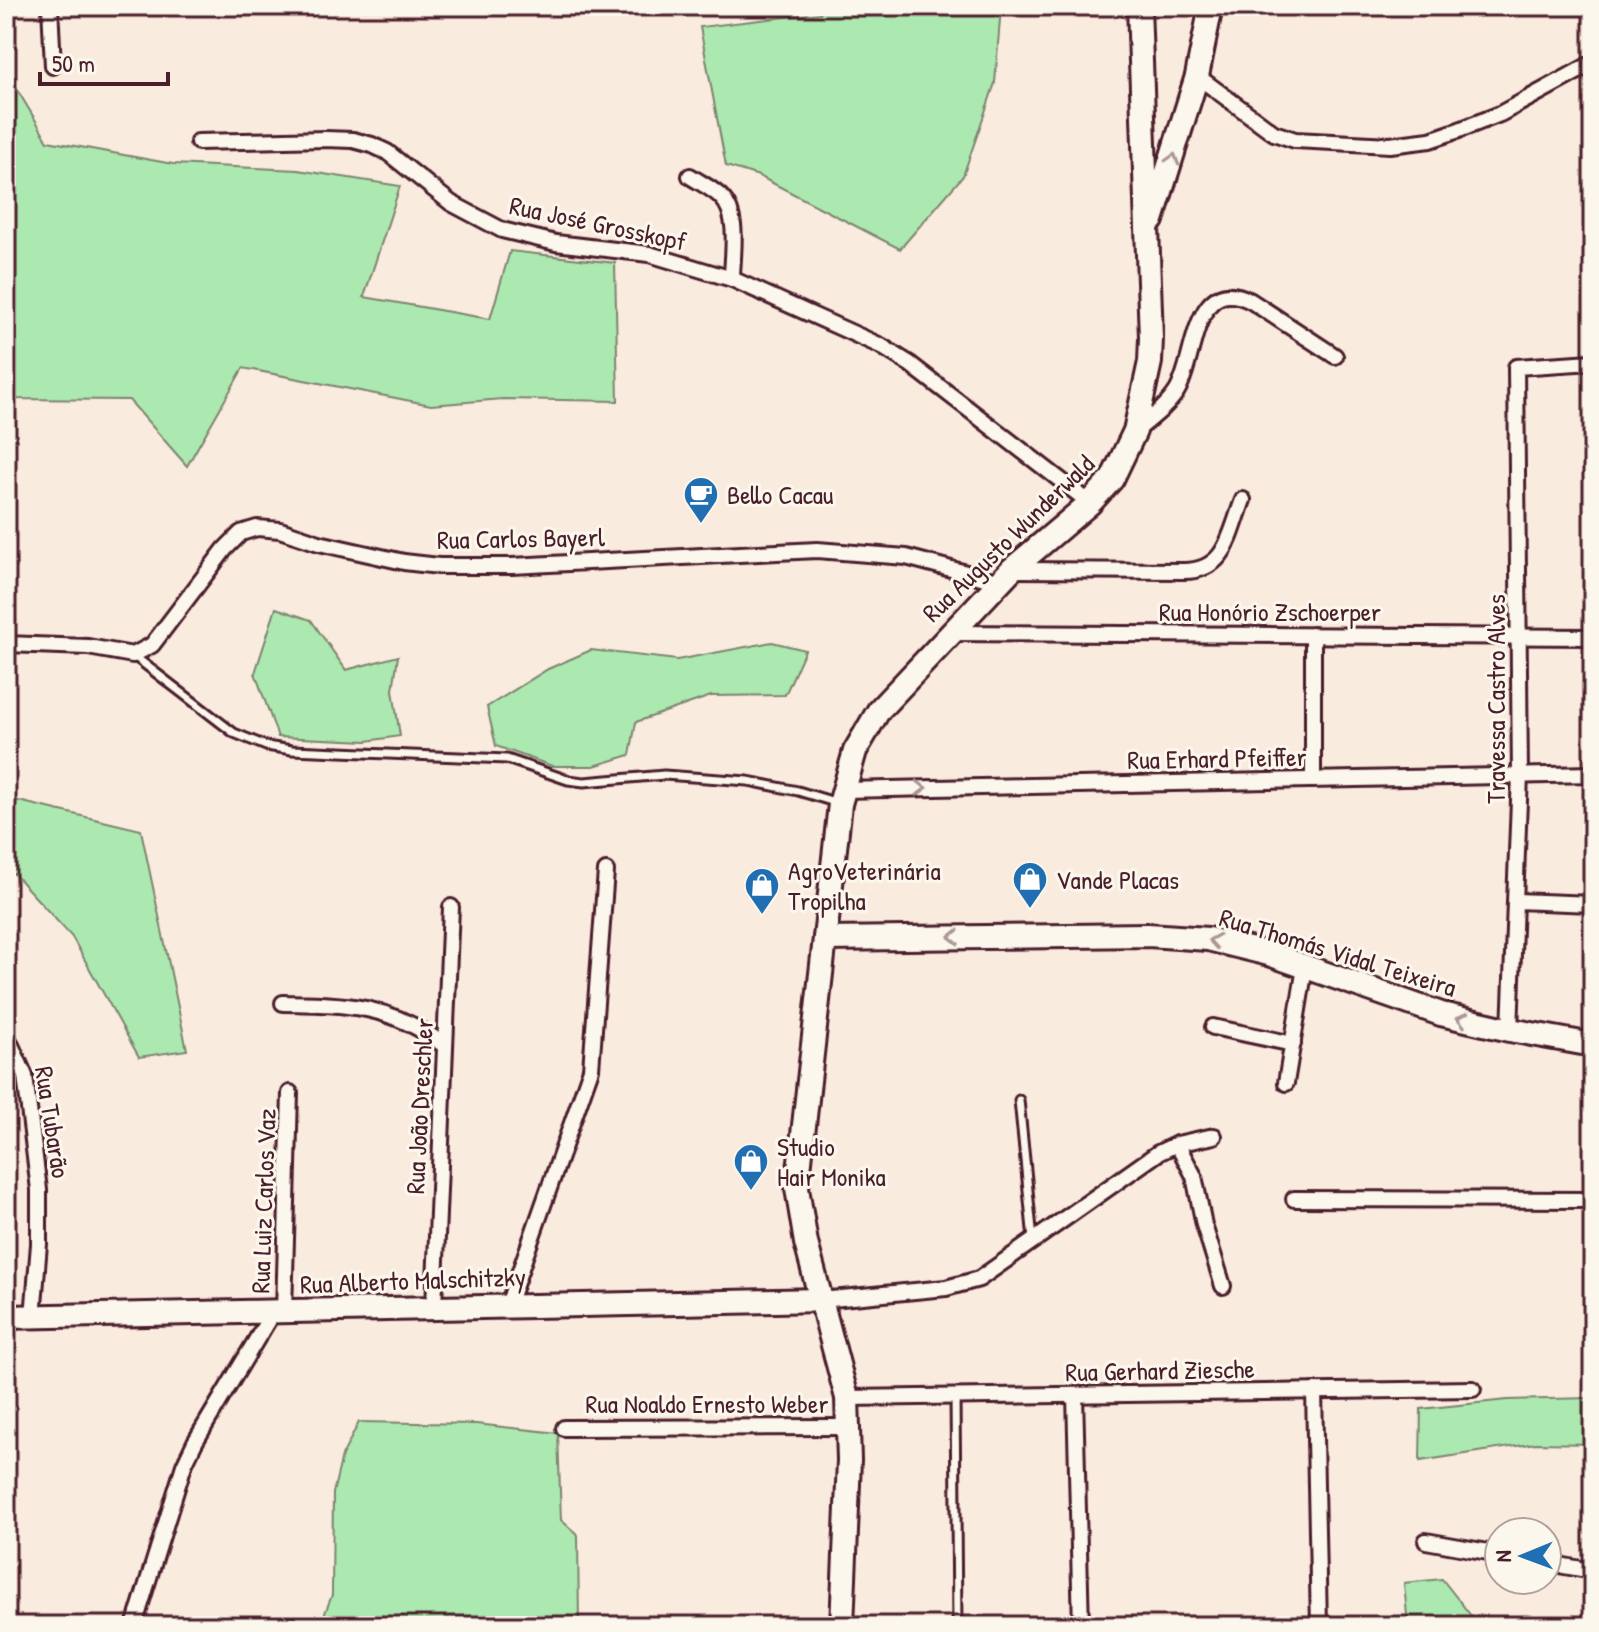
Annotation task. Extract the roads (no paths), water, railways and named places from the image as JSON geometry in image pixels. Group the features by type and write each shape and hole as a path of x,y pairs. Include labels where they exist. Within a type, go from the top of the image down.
{"main road":[{"name":"Rua Augusto Wunderwald","path":"842,1626 850,1427 847,1398 806,1243 797,1188 841,797 855,751 879,710 1006,576 1090,503 1112,479 1135,431 1150,362 1139,6"},
{"path":"1147,233 1197,76 1211,6"},
{"name":"Rua Thomás Vidal Teixeira","path":"825,939 1171,936 1241,945 1441,1014 1593,1045"},
{"name":"Rua Alberto Malschitzky","path":"6,1317 821,1300"}],"street":[{"path":"50,6 53,66"},
{"path":"1197,76 1274,133 1295,140 1390,145 1430,140 1473,125 1500,114 1593,63"},
{"name":"Rua José Grosskopf","path":"198,142 325,139 363,143 387,152 451,203 502,230 556,243 649,254 732,279 890,352 1090,503"},
{"path":"690,176 721,196 730,208 732,279"},
{"path":"1135,431 1163,408 1177,391 1194,335 1216,297 1227,293 1238,294 1335,356"},
{"name":"Travessa Castro Alves","path":"1510,1030 1520,775 1516,367 1593,362"},
{"name":"Rua Carlos Bayerl","path":"133,655 152,645 225,549 241,533 257,528 280,530 319,543 404,562 439,566 499,567 817,550 906,557 1006,576 1184,571 1205,569 1219,557 1243,500"},
{"name":"Rua Honório Zschoerper","path":"950,633 1589,637"},
{"path":"1313,635 1313,780"},
{"path":"6,644 88,647 133,655"},
{"name":"Rua Erhard Pfeiffer","path":"841,797 1080,785 1593,774"},
{"path":"508,1305 591,1069 606,871"},
{"path":"1516,901 1593,904"},
{"name":"Rua João Dreschler","path":"434,1307 451,907"},
{"path":"1286,1083 1305,967"},
{"path":"283,1003 349,1005 385,1012 417,1026 445,1046"},
{"path":"1213,1027 1293,1044"},
{"name":"Rua Tubarão","path":"6,1034 25,1076 39,1190 40,1229 33,1317"},
{"name":"Rua Luiz Carlos Vaz","path":"278,1312 290,1093"},
{"path":"821,1300 968,1284 989,1274 1144,1162 1177,1144 1214,1136"},
{"path":"1177,1144 1197,1184 1204,1225 1223,1286"},
{"path":"1294,1199 1593,1200"},
{"path":"134,1626 171,1503 195,1442 278,1312"},
{"name":"Rua Gerhard Ziesche","path":"847,1398 1473,1389"},
{"path":"1314,1391 1319,1626"},
{"path":"1075,1395 1081,1626"},
{"name":"Rua Noaldo Ernesto Weber","path":"564,1428 850,1427"},
{"path":"1426,1541 1483,1551"},
{"path":"1563,1566 1593,1571"}],"lane":[{"path":"133,655 234,733 266,746 292,750 507,759 568,780 584,782 655,775 748,781 841,797"},
{"path":"1019,1100 1033,1242"},
{"path":"955,1396 957,1626"}],"place":[{"name":"Bello Cacau","path":"701,525"},
{"name":"Vande Placas","path":"1030,910"},
{"name":"AgroVeterinária Tropilha","path":"762,916"},
{"name":"Studio Hair Monika","path":"751,1192"}]}
